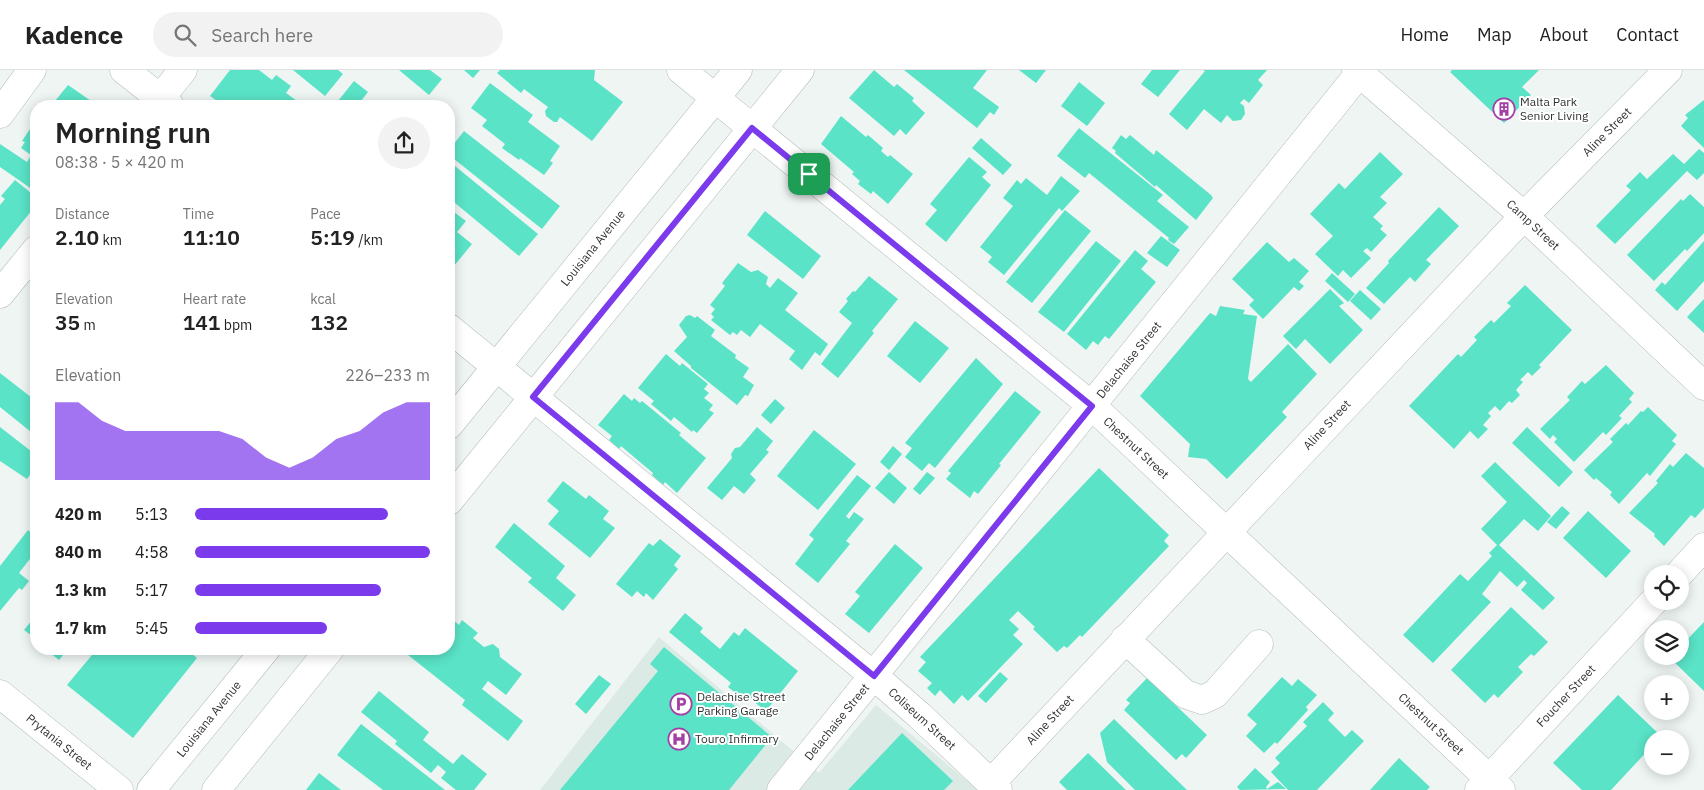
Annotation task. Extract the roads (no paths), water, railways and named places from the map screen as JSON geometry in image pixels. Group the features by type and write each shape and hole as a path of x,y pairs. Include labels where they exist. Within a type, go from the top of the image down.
{"street":[{"path":"0,114 32,70"},
{"path":"124,70 158,100"},
{"path":"164,100 183,70"},
{"name":"Chestnut Street","path":"681,70 1092,406 1490,786"},
{"name":"Louisiana Avenue","path":"455,418 738,70"},
{"path":"455,494 800,70"},
{"name":"Aline Street","path":"994,786 1125,639 1524,216 1668,70"},
{"name":"Camp Street","path":"1359,71 1524,216 1704,386"},
{"name":"Delachaise Street","path":"781,790 1092,406 1359,71"},
{"path":"0,294 30,257"},
{"name":"Coliseum Street","path":"455,333 874,676 994,786"},
{"path":"1687,565 1704,547"},
{"name":"Foucher Street","path":"1490,786 1646,610"},
{"path":"1125,639 1185,694 1202,700 1215,694 1259,644"},
{"name":"Louisiana Avenue","path":"151,790 261,655"},
{"path":"216,790 325,655"},
{"name":"Prytania Street","path":"0,694 119,790"}],"place":[{"name":"Malta Park Senior Living","path":"1504,109"},
{"name":"Delachise Street Parking Garage","path":"681,704"},
{"name":"Touro Infirmary","path":"679,739"}]}
